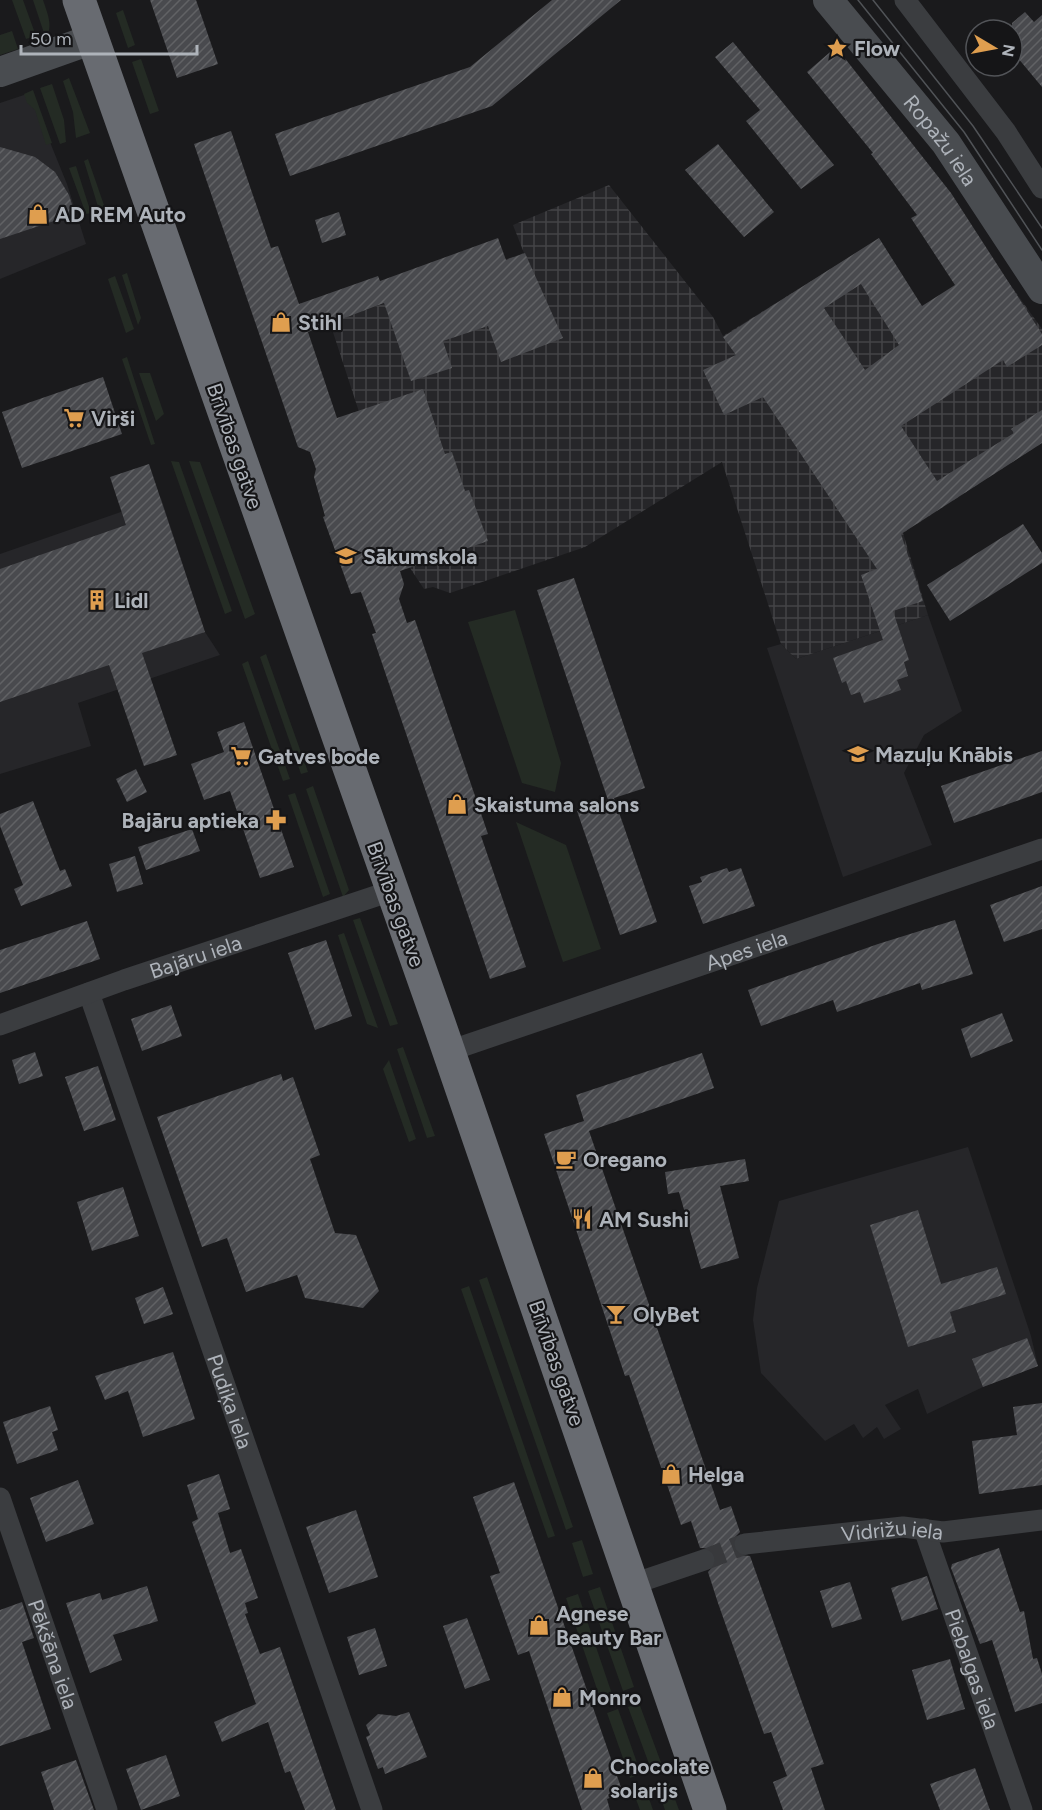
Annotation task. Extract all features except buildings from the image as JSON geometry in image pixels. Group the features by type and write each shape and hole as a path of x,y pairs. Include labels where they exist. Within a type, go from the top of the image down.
{"highway":[{"name":"Brīvības gatve","path":"79,0 449,1051 711,1810"}],"street":[{"name":"Ropažu iela","path":"828,0 945,143 1034,258 1042,289"},
{"path":"904,0 1006,132 1042,188"},
{"path":"0,72 93,39"},
{"name":"Apes iela","path":"449,1051 1042,849"},
{"name":"Bajāru iela","path":"0,1025 391,891"},
{"name":"Pudiķa iela","path":"89,993 372,1810"},
{"name":"Pēkšēna iela","path":"0,1498 107,1810"},
{"name":"Vidrižu iela","path":"745,1545 903,1527 952,1531 1042,1520"},
{"name":"Piebalgas iela","path":"924,1529 1022,1810"},
{"path":"633,1584 704,1560"}],"shaded area":[{"path":"12,0 23,0 36,36 26,39"},
{"path":"33,0 43,0 47,10 49,24 46,39"},
{"path":"123,10 135,45 128,48 116,13"},
{"path":"12,31 18,49 0,55 0,35"},
{"path":"141,59 159,111 150,114 132,62"},
{"path":"69,78 90,133 76,138 73,112 63,81"},
{"path":"52,84 64,120 66,142 60,144 40,88"},
{"path":"33,90 52,143 46,145 35,110 27,103 24,94"},
{"name":"AD REM Auto","path":"30,93 67,184 86,244 0,279 0,103"},
{"path":"88,159 105,208 99,210 84,161"},
{"path":"76,166 91,213 86,214 69,168"},
{"path":"609,185 713,317 723,336 869,245 917,322 999,269 1042,329 1042,443 903,533 928,615 796,659 781,644 722,462 585,547 450,593 433,587 424,589 410,568 330,323 524,253 513,225"},
{"path":"127,273 141,318 138,325 122,275"},
{"path":"115,276 134,329 126,333 108,279"},
{"path":"127,357 155,444 151,445 122,359"},
{"path":"139,373 150,373 164,414 156,421"},
{"path":"171,461 179,462 232,611 225,614"},
{"path":"189,461 200,462 255,614 245,619"},
{"name":"Lidl","path":"161,498 205,632 220,655 78,703 91,746 0,774 0,554"},
{"path":"515,610 561,763 555,792 522,783 468,622"},
{"name":"Mazuļu Knābis","path":"928,615 962,711 924,735 904,773 932,845 843,877 767,648 781,644 796,659"},
{"path":"266,654 308,772 301,774 260,657"},
{"path":"248,661 290,779 283,781 242,664"},
{"path":"313,786 349,890 343,897 306,789"},
{"path":"295,793 330,894 323,897 288,795"},
{"path":"516,822 566,845 601,949 563,962"},
{"path":"360,918 398,1024 390,1026 353,920"},
{"path":"344,933 378,1028 367,1024 338,935"},
{"path":"403,1047 435,1136 427,1138 397,1049"},
{"path":"389,1060 416,1139 409,1142 383,1069"},
{"path":"968,1147 1031,1336 1038,1366 983,1387 927,1414 918,1389 885,1405 901,1429 884,1439 877,1427 863,1438 854,1424 825,1441 761,1373 753,1320 757,1288 779,1201"},
{"path":"487,1277 573,1527 566,1530 479,1280"},
{"path":"469,1286 555,1536 548,1538 461,1289"},
{"path":"582,1540 593,1574 583,1577 572,1543"},
{"path":"600,1587 634,1687 623,1691 588,1591"},
{"path":"578,1594 612,1694 600,1698 566,1598"},
{"path":"639,1703 663,1768 652,1772 628,1707"},
{"path":"618,1709 641,1774 630,1778 607,1713"},
{"path":"669,1783 679,1810 665,1810 657,1787"},
{"path":"646,1790 653,1810 640,1810 634,1794"}],"tunnel":[{"path":"704,1560 745,1544"}],"tram line":[{"path":"858,0 964,132 1042,250"},
{"path":"873,0 973,126 1042,228"}],"place":[{"name":"Flow","path":"837,48"},
{"name":"AD REM Auto","path":"38,214"},
{"name":"Stihl","path":"281,322"},
{"name":"Virši","path":"74,418"},
{"name":"Sākumskola","path":"346,556"},
{"name":"Lidl","path":"97,600"},
{"name":"Mazuļu Knābis","path":"858,754"},
{"name":"Gatves bode","path":"241,756"},
{"name":"Skaistuma salons","path":"457,804"},
{"name":"Bajāru aptieka","path":"276,820"},
{"name":"Oregano","path":"566,1159"},
{"name":"AM Sushi","path":"582,1219"},
{"name":"OlyBet","path":"616,1314"},
{"name":"Helga","path":"671,1474"},
{"name":"Agnese Beauty Bar","path":"539,1625"},
{"name":"Monro","path":"562,1697"},
{"name":"Chocolate solarijs","path":"593,1778"}]}
